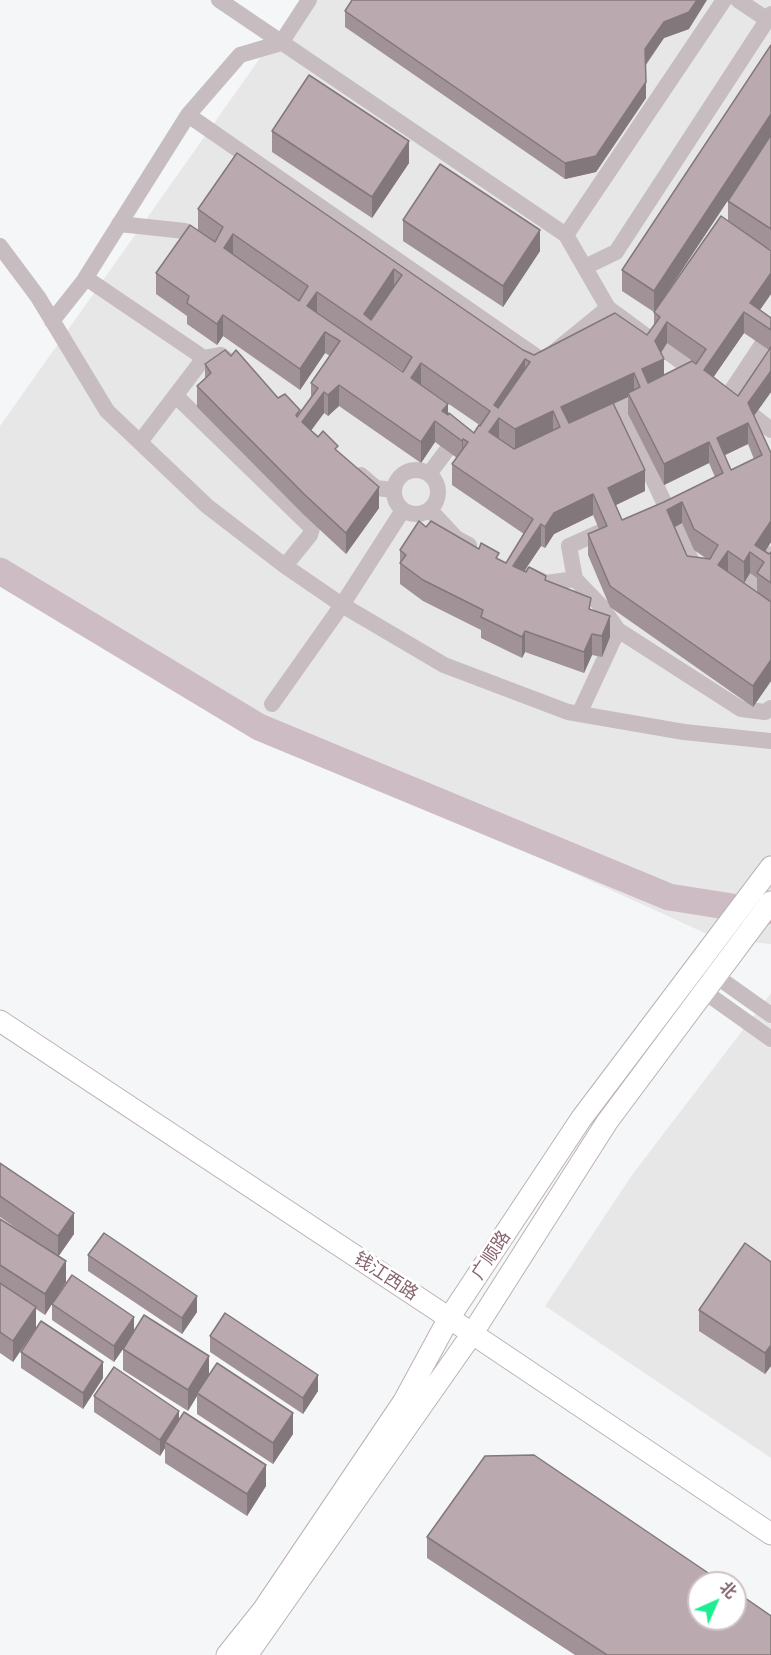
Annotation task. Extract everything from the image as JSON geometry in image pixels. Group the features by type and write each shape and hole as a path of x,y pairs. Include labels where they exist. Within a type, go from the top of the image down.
{"main road":[{"name":"广顺路","path":"227,1655 263,1610 404,1401 449,1318 581,1119 771,867"},
{"name":"广顺路","path":"247,1655 472,1334 607,1122 771,902"},
{"name":"钱江西路","path":"0,1021 771,1534"}],"street":[{"path":"219,0 566,235 608,308 648,330 698,374 771,430"},
{"path":"52,321 86,278 188,115 240,55 281,43 309,0"},
{"path":"566,235 724,0"},
{"path":"585,267 616,252 769,17 738,0"},
{"path":"188,115 543,361 608,308"},
{"path":"119,224 185,231 214,251"},
{"path":"0,246 38,297 106,411 207,506 285,566 342,605 444,664 568,712 684,732 771,741"},
{"path":"86,278 204,358"},
{"path":"728,396 749,374 771,332"},
{"path":"140,442 204,358 221,355 249,375"},
{"path":"678,382 698,374"},
{"path":"576,429 659,391"},
{"path":"176,396 312,528 310,535 285,566"},
{"path":"620,409 694,566 715,577"},
{"path":"429,474 465,426"},
{"path":"349,465 376,488 394,490"},
{"path":"422,470 429,474 437,484 439,491 435,505 430,510 417,514 403,510 398,505 394,490 396,482 407,472 422,470"},
{"path":"272,704 342,605 403,510"},
{"path":"430,510 456,538 484,554"},
{"path":"621,522 569,546 575,579 602,607 618,630 741,709 765,712 771,708"},
{"path":"762,605 740,590 771,554"},
{"path":"514,568 546,583 575,579"},
{"path":"579,714 618,630"},
{"path":"693,972 711,984 771,1015"},
{"path":"711,984 771,1039"}],"shaded area":[{"path":"301,0 771,0 771,944 718,939 271,735 0,562 0,426"},
{"path":"771,993 771,1458 545,1306 632,1175"}],"building":[{"path":"352,0 697,0 689,12 664,22 645,49 646,82 596,156 565,163 345,11"},
{"path":"771,45 771,114 654,291 622,270"},
{"path":"309,75 409,141 372,197 272,131"},
{"path":"771,135 771,229 728,201"},
{"path":"237,153 523,350 534,355 615,313 647,335 660,317 654,312 721,216 771,251 771,273 750,303 771,318 771,330 744,312 704,370 738,396 771,347 771,371 748,403 771,453 771,521 755,545 769,554 771,552 771,583 757,573 764,562 750,552 744,562 728,551 718,565 771,602 771,660 753,686 610,586 588,534 607,526 593,494 554,513 545,527 541,524 513,566 526,572 529,567 546,576 545,580 591,598 589,609 610,616 602,636 592,634 584,652 525,631 522,637 481,617 483,610 423,580 400,563 406,555 400,550 419,521 426,527 431,521 479,549 481,543 499,553 496,558 506,563 533,519 452,464 468,442 463,439 462,441 435,421 421,442 339,385 328,395 324,392 302,422 318,437 323,431 338,446 335,449 379,487 346,533 197,386 211,373 205,364 225,350 231,356 236,350 278,398 285,394 300,410 297,417 318,388 311,383 340,341 325,332 300,369 223,315 217,324 187,303 189,296 156,273 190,225 215,242 223,227 198,209","holes":["233,234 308,286 299,301 224,248","394,269 402,275 371,320 364,314","317,292 412,357 403,372 307,306","667,322 706,349 696,364 692,361 648,383 642,369 664,359 655,341","525,359 530,362 498,408 494,405","421,363 490,411 474,433 449,413 448,415 442,411 448,404 411,378","634,373 640,387 628,393 664,464 709,442 723,473 622,520 608,488 645,470 613,403 569,423 561,407","553,411 560,427 514,449 489,432 499,418 515,429","748,423 762,455 731,470 717,438","682,502 694,529 718,545 710,559 687,556 667,510"]},
{"path":"440,164 540,230 503,286 403,220"},
{"path":"0,1163 74,1213 58,1236 0,1196"},
{"path":"0,1219 66,1261 45,1294 0,1265"},
{"path":"104,1233 197,1296 182,1318 88,1255"},
{"path":"745,1243 771,1262 771,1345 765,1353 699,1310"},
{"path":"72,1275 134,1317 114,1346 52,1304"},
{"path":"0,1283 36,1307 13,1341 0,1332"},
{"path":"225,1313 318,1375 303,1398 210,1336"},
{"path":"144,1315 209,1356 188,1390 123,1349"},
{"path":"41,1321 103,1362 83,1393 21,1352"},
{"path":"217,1363 293,1413 273,1443 197,1393"},
{"path":"114,1367 179,1411 160,1440 94,1396"},
{"path":"184,1412 266,1465 247,1494 165,1442"},
{"path":"534,1455 705,1571 687,1571 687,1631 747,1631 747,1599 771,1616 771,1655 607,1655 427,1537 485,1456"}],"waterway":[{"path":"0,571 259,727 669,897 764,912"}]}
